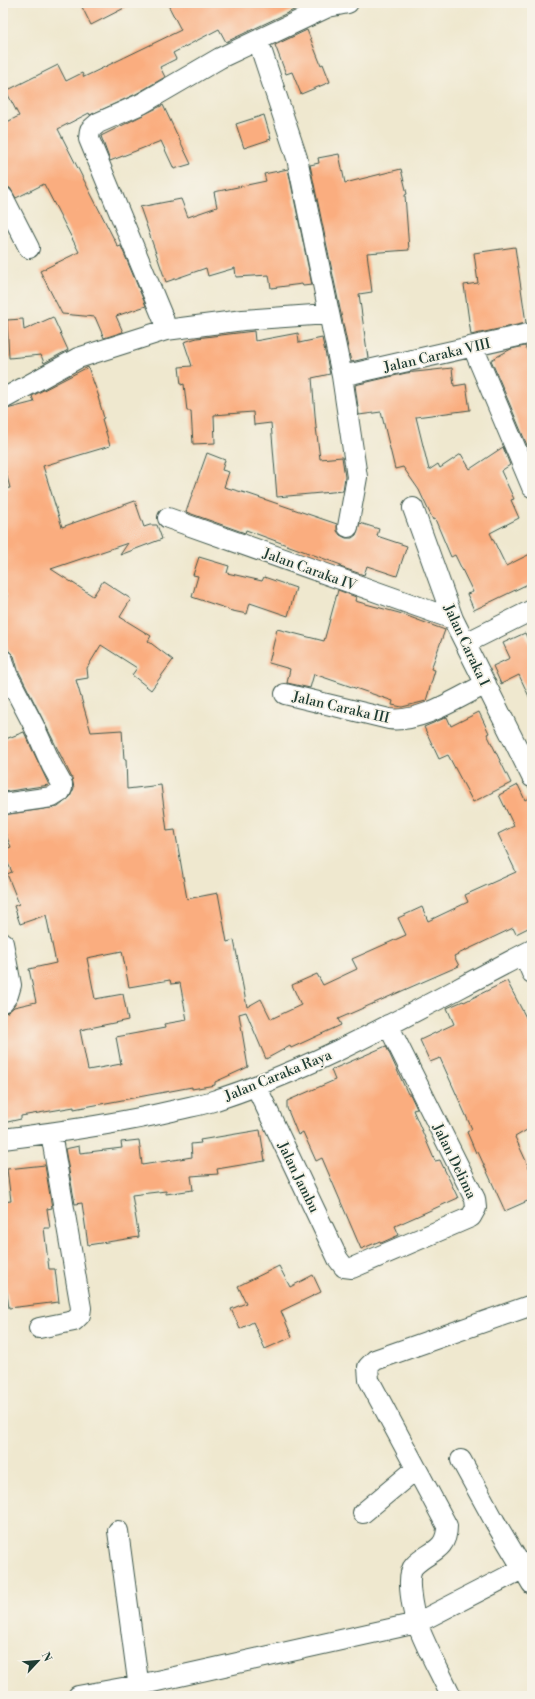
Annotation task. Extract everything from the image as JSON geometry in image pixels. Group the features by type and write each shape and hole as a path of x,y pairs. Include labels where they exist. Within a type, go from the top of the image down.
{"street":[{"path":"166,330 163,318 89,139 90,130 98,123 141,104 215,61 328,8 348,3"},
{"path":"258,40 297,158 342,376 357,477 348,527"},
{"path":"3,197 29,248"},
{"path":"3,399 78,358 166,330 243,320 328,314"},
{"name":"Jalan Caraka VIII","path":"342,376 532,333"},
{"path":"474,347 532,487"},
{"name":"Jalan Caraka I","path":"413,508 453,619 532,777"},
{"name":"Jalan Caraka IV","path":"168,518 453,619"},
{"path":"466,643 532,610"},
{"path":"3,660 7,674 62,784 62,788 60,792 52,796 3,804"},
{"name":"Jalan Caraka III","path":"285,694 400,720 414,718 430,712 486,684"},
{"path":"3,943 11,985 8,995 3,1002"},
{"path":"528,952 532,973"},
{"name":"Jalan Caraka Raya","path":"3,1139 137,1119 215,1100 256,1086 334,1053 528,952"},
{"name":"Jalan Delima","path":"344,1267 352,1268 471,1217 476,1208 475,1199 388,1025"},
{"name":"Jalan Jambu","path":"256,1086 338,1259 344,1267"},
{"path":"40,1328 74,1321 80,1315 81,1308 51,1133"},
{"path":"451,1696 417,1622 410,1584 410,1574 413,1567 440,1548 447,1536 447,1526 369,1380 368,1367 375,1360 532,1305"},
{"path":"78,1696 139,1691 417,1622 527,1577 460,1460"},
{"path":"363,1513 416,1469"},
{"path":"118,1531 139,1691"}],"building":[{"path":"80,3 134,3 91,25"},
{"path":"167,3 296,3 298,8 226,42 219,29 173,53 176,59 160,67 165,77 136,94 90,115 89,113 58,129 118,247 121,246 146,306 116,316 123,332 104,338 95,317 62,314 40,271 79,252 44,184 16,198 10,188 3,186 3,124 19,116 6,91 58,65 66,81 82,73 84,77 181,30"},
{"path":"307,30 321,65 323,64 330,82 301,94 292,72 286,74 275,45"},
{"path":"163,105 191,164 174,169 161,141 110,161 101,136"},
{"path":"264,115 271,139 244,148 236,124"},
{"path":"339,154 345,183 401,169 407,194 405,195 409,250 367,253 372,292 359,294 368,358 351,362 310,165 319,163 318,158"},
{"path":"288,169 312,285 303,286 302,284 271,288 269,275 236,277 235,268 208,276 206,268 166,282 140,207 181,199 188,217 217,207 214,192 266,181 264,174"},
{"path":"515,247 526,323 471,335 464,285 478,283 474,253"},
{"path":"53,317 68,350 44,363 41,355 9,358 7,320 23,319 24,330"},
{"path":"254,331 255,341 298,333 299,343 322,338 330,374 312,378 320,459 342,457 345,477 343,491 277,497 271,423 254,425 253,412 214,415 215,443 193,444 191,411 187,411 184,384 181,385 179,367 192,366 184,342 197,338"},
{"path":"525,346 532,360 532,457 491,360 511,349"},
{"path":"88,367 99,397 104,418 102,419 110,446 43,466 62,527 135,501 144,527 157,525 162,539 120,555 128,543 51,569 93,596 103,581 131,599 120,617 151,636 148,641 173,660 151,690 132,675 137,668 101,645 87,668 88,678 76,680 91,732 122,730 124,759 126,759 127,789 161,785 167,831 175,830 187,899 218,893 227,942 234,940 247,1007 261,999 271,1019 301,1005 292,985 317,974 323,985 357,969 352,959 406,935 398,918 422,907 428,921 468,902 465,895 516,872 498,834 514,826 499,795 518,785 525,800 532,796 532,926 516,934 513,928 454,956 459,966 338,1019 341,1025 291,1048 290,1046 266,1059 246,1012 239,1014 248,1067 215,1082 215,1085 192,1089 192,1087 74,1109 74,1107 21,1116 21,1119 3,1123 3,1013 8,1012 14,1007 36,1002 29,969 56,963 46,915 20,924 14,906 19,904 7,874 12,872 3,853 3,850 11,847 5,833 3,815 58,807 70,797 74,788 72,778 18,670 14,656 8,650 6,640 3,640 3,623 7,595 3,591 3,489 10,488 3,461 3,410 34,402 32,396","holes":["122,951 129,987 170,980 171,984 180,983 187,1020 164,1024 165,1028 116,1037 121,1064 88,1070 80,1030 128,1020 123,994 95,999 87,958"]},
{"path":"452,368 454,386 466,384 470,410 416,417 429,470 438,464 440,468 461,454 470,469 503,447 510,465 501,471 514,499 511,500 519,518 490,533 506,566 532,553 532,582 474,610 467,594 473,592 455,555 451,557 435,519 433,520 419,490 403,467 395,469 381,412 359,415 355,385 406,373"},
{"path":"207,453 225,460 222,470 229,472 224,487 337,524 337,531 340,535 346,538 352,538 356,535 360,523 379,529 377,536 407,546 397,576 367,566 364,575 246,530 245,533 186,512"},
{"path":"199,557 229,566 227,573 262,581 264,577 296,588 288,616 250,603 247,614 228,610 192,597 198,576 193,575"},
{"path":"338,590 356,597 355,601 399,613 445,630 431,669 435,670 426,701 402,707 392,705 393,701 314,674 310,688 287,683 290,669 269,663 277,629 324,641"},
{"path":"525,633 532,648 532,703 519,675 501,684 493,666 510,658 503,643"},
{"path":"479,712 489,733 487,734 511,783 473,802 448,755 439,759 424,727 447,717 451,726"},
{"path":"24,732 49,785 3,792 3,740"},
{"path":"507,981 532,1029 532,1127 515,1137 532,1174 532,1199 505,1211 478,1152 476,1153 467,1132 472,1129 440,1058 430,1062 420,1040 454,1024 447,1008 463,1001 464,1002"},
{"path":"386,1046 408,1094 410,1094 417,1109 413,1110 435,1161 440,1160 458,1198 395,1226 399,1235 381,1243 380,1241 361,1249 322,1158 316,1161 303,1132 298,1135 287,1108 287,1101 335,1080 331,1070"},
{"path":"260,1130 265,1161 217,1169 218,1174 191,1176 193,1190 166,1194 166,1191 132,1195 139,1237 88,1245 82,1203 75,1204 65,1149 79,1146 80,1153 122,1148 121,1142 139,1140 142,1165 192,1157 191,1144 201,1143 200,1140"},
{"path":"45,1165 52,1208 47,1209 50,1228 44,1228 49,1269 55,1269 59,1302 9,1308 3,1268 3,1202 11,1201 7,1169"},
{"path":"279,1266 290,1287 313,1275 321,1292 281,1311 292,1337 265,1349 253,1322 240,1329 231,1309 246,1303 238,1286"}]}
